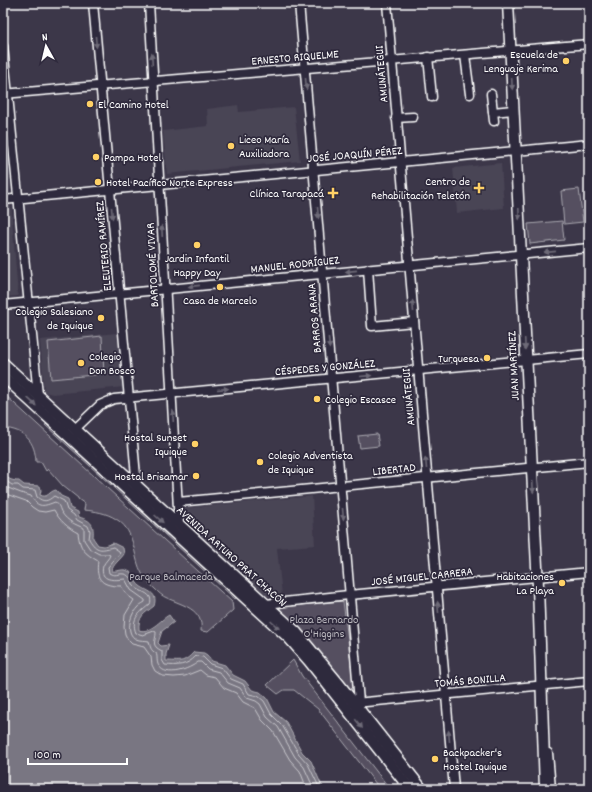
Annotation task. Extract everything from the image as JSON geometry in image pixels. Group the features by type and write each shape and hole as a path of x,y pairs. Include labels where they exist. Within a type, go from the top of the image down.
{"main road":[{"name":"JUAN MARTÍNEZ","path":"508,3 532,468 544,727 545,789"},
{"name":"AVENIDA ARTURO PRAT CHACÓN","path":"3,363 180,525 263,608 299,649 410,789"},
{"name":"AVENIDA ARTURO PRAT CHACÓN","path":"3,376 146,507 308,646 357,702 422,789"},
{"path":"62,431 75,429"},
{"path":"137,487 146,507"}],"street":[{"name":"ELEUTERIO RAMÍREZ","path":"92,3 137,487"},
{"name":"BARTOLOMÉ VIVAR","path":"149,3 180,525"},
{"name":"BARROS ARANA","path":"300,3 350,595 357,702"},
{"name":"AMUNÁTEGUI","path":"387,3 454,789"},
{"name":"ERNESTO RIQUELME","path":"5,94 153,80 589,44"},
{"path":"3,46 5,94 18,198 38,395"},
{"path":"465,54 470,94"},
{"path":"428,58 432,97"},
{"path":"491,94 494,121"},
{"path":"493,112 513,110"},
{"path":"396,118 413,117"},
{"name":"JOSÉ JOAQUÍN PÉREZ","path":"3,200 589,144"},
{"name":"MANUEL RODRÍGUEZ","path":"3,305 589,248"},
{"path":"368,269 372,326 414,322"},
{"name":"CÉSPEDES Y GONZÁLEZ","path":"75,429 100,405 110,400 589,354"},
{"name":"LIBERTAD","path":"178,502 589,462"},
{"name":"JOSÉ MIGUEL CARRERA","path":"263,608 350,595 589,572"},
{"name":"TOMÁS BONILLA","path":"357,702 589,681"},
{"name":"JUAN MARTÍNEZ","path":"544,727 548,748 551,789"}],"shaded area":[{"name":"Liceo María Auxiliadora","path":"238,105 239,112 294,107 300,161 167,174 163,131 208,126 207,109"},
{"name":"Centro de Rehabilitación Teletón","path":"501,163 504,208 457,213 453,168"},
{"path":"11,205 18,296 3,297 3,206"},
{"name":"Colegio Don Bosco","path":"117,333 124,387 53,394 44,392 40,340"},
{"path":"312,496 315,545 277,548 282,595 266,596 186,526 183,508"}],"green space":[{"path":"579,189 583,222 564,224 561,191"},
{"path":"562,221 564,240 530,244 528,224"},
{"path":"102,336 104,374 51,379 48,342"},
{"name":"Parque Balmaceda","path":"3,393 232,602 233,610 208,632 201,631 201,624 196,613 158,592 147,581 141,571 132,539 122,523 105,514 84,510 85,504 63,486 48,469 46,471 41,462 36,462 34,448 27,438 17,431 3,428"},
{"path":"46,424 51,429 56,430 114,483 112,486 45,425"},
{"path":"377,434 379,446 360,448 358,436"},
{"path":"116,485 155,521 155,525 166,535 170,535 238,596 235,599 114,488"},
{"name":"Plaza Bernardo O'Higgins","path":"343,601 354,687 349,690 280,611 281,607"},
{"path":"293,660 302,676 390,789 380,789 318,709 294,690 284,690 278,694 267,685"}],"water":[{"path":"3,473 8,478 19,481 24,485 40,486 40,495 43,496 56,490 61,496 68,499 70,508 78,512 79,517 87,520 91,524 93,529 93,538 98,545 104,546 113,543 123,548 124,554 115,564 112,571 126,570 130,572 140,586 153,594 155,601 154,606 141,618 139,630 143,631 151,628 169,615 174,622 162,631 158,643 161,646 169,645 166,654 166,661 181,661 194,652 204,653 212,661 225,665 233,675 245,681 252,690 260,692 267,698 274,712 286,722 302,752 311,761 321,784 325,789 3,789"}],"place":[{"name":"Escuela de Lenguaje Kerima","path":"566,61"},
{"name":"El Camino Hotel","path":"90,104"},
{"name":"Liceo María Auxiliadora","path":"231,146"},
{"name":"Pampa Hotel","path":"96,157"},
{"name":"Hotel Pacífico Norte Express","path":"98,182"},
{"name":"Centro de Rehabilitación Teletón","path":"479,188"},
{"name":"Clínica Tarapacá","path":"333,193"},
{"name":"Jardin Infantil Happy Day","path":"197,245"},
{"name":"Casa de Marcelo","path":"220,287"},
{"name":"Colegio Salesiano de Iquique","path":"101,318"},
{"name":"Turquesa","path":"487,358"},
{"name":"Colegio Don Bosco","path":"81,363"},
{"name":"Colegio Escasce","path":"317,399"},
{"name":"Hostal Sunset Iquique","path":"195,444"},
{"name":"Colegio Adventista de Iquique","path":"260,462"},
{"name":"Hostal Brisamar","path":"196,476"},
{"name":"Habitaciones La Playa","path":"562,583"},
{"name":"Backpacker's Hostel Iquique","path":"435,759"}]}
